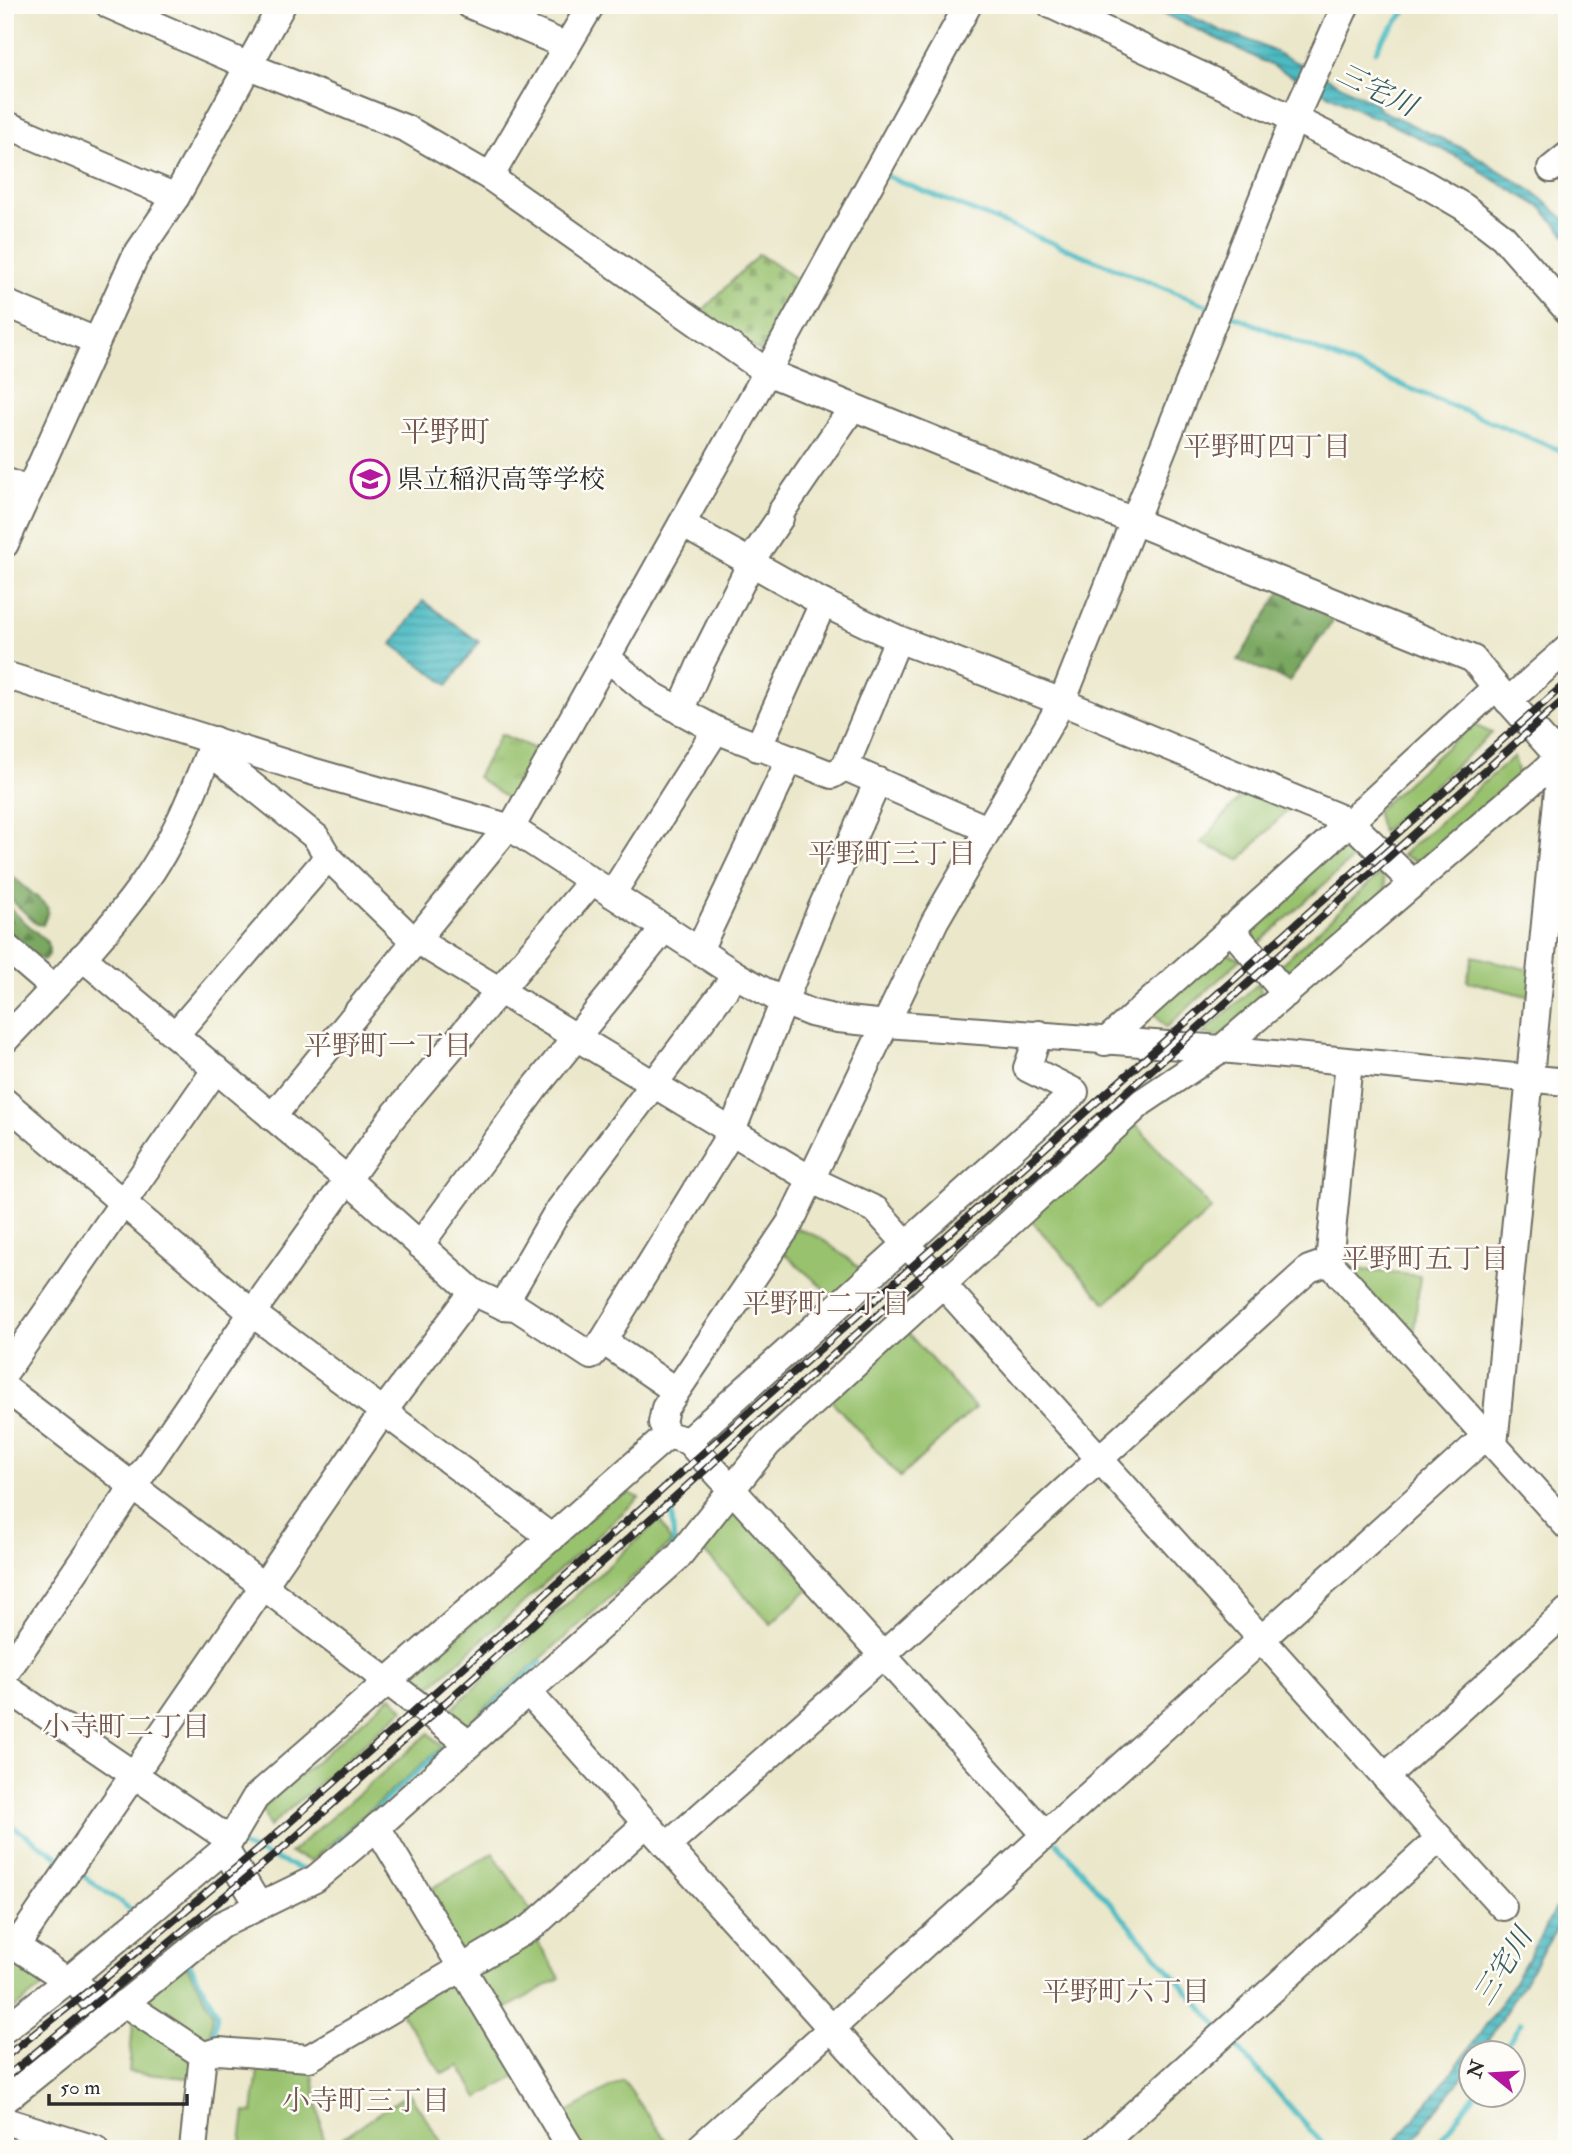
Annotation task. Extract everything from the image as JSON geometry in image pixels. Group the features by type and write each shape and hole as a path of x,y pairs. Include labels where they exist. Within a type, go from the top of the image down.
{"street":[{"path":"109,5 249,66 407,129 490,177 767,372 1473,659 1558,754 1559,780 1530,1078 1490,1440 1261,1640 698,2149"},
{"path":"5,544 17,486 96,341 135,257 176,197 282,5"},
{"path":"470,5 567,46"},
{"path":"490,177 591,5"},
{"path":"272,1117 510,828 767,372 968,5"},
{"path":"1051,5 1298,111 1464,207 1503,237 1567,310"},
{"path":"1046,1835 733,1491 663,1423 664,1415 676,1391 790,1223 935,921 1062,702 1298,111 1346,5"},
{"path":"5,124 176,197"},
{"path":"5,303 96,341"},
{"path":"681,711 750,562 780,518 780,512 853,407"},
{"path":"682,524 823,603 898,639 1062,702 1350,822 1414,884"},
{"path":"758,748 823,603"},
{"path":"607,658 652,695 716,730 832,775 845,767 898,639"},
{"path":"1105,1042 1350,822 1502,694 1567,649"},
{"path":"5,675 211,746 510,828 737,975 784,1002 811,1013 887,1024 1221,1049 1567,1082"},
{"path":"5,1674 252,1313 391,1119 499,990 602,887 716,730"},
{"path":"211,746 316,837 328,857 416,941 812,1180 876,1210 1503,1907"},
{"path":"5,1040 82,957 143,885 196,790 211,746"},
{"path":"5,2099 221,1925 315,1879 377,1826 678,1557 768,1444 941,1284 1142,1102 1221,1049 1414,884 1558,754"},
{"path":"699,950 790,759"},
{"path":"845,767 987,829"},
{"path":"82,957 349,1181 473,1292 502,1306 516,1307 591,1356 603,1341 732,1131 821,909 878,781"},
{"path":"175,1035 328,857"},
{"path":"420,1245 534,1089 665,928"},
{"path":"1230,928 1286,994"},
{"path":"5,946 54,988"},
{"path":"502,1306 556,1214 737,975"},
{"path":"5,2029 69,1979 227,1844 256,1798 552,1538 678,1438 907,1245 1075,1092 1027,1068 1039,1034"},
{"path":"1349,1062 1329,1262 1567,1526"},
{"path":"5,1372 216,1069"},
{"path":"5,1102 252,1313 552,1538"},
{"path":"667,1846 883,1656 1309,1269 1329,1262"},
{"path":"473,1292 383,1412 135,1775 11,1942 115,2010 203,2055 219,2051 309,2058 533,1926 646,1824"},
{"path":"603,1341 676,1391"},
{"path":"5,1388 469,1744"},
{"path":"1385,1777 1567,1611"},
{"path":"5,1687 135,1775 227,1844 259,1906"},
{"path":"528,1692 940,2149"},
{"path":"377,1826 571,2149"},
{"path":"1096,2149 1440,1838"},
{"path":"193,2149 203,2055"},
{"path":"5,2121 95,2149"}],"green space":[{"path":"759,254 805,285 767,356 700,313"},
{"path":"1283,588 1340,612 1289,681 1238,660"},
{"path":"1472,724 1492,733 1382,832 1376,811"},
{"path":"501,734 540,751 516,805 477,777"},
{"path":"1514,756 1519,775 1418,862 1402,855"},
{"path":"1247,789 1290,807 1240,860 1201,843"},
{"path":"1342,842 1360,852 1258,944 1249,924"},
{"path":"5,870 47,906 48,912 43,925 37,924 5,894"},
{"path":"1382,872 1386,891 1295,973 1279,966"},
{"path":"5,904 47,942 49,955 43,960 32,955 5,932"},
{"path":"1219,950 1241,959 1166,1028 1152,1010"},
{"path":"1473,956 1534,971 1531,997 1467,981"},
{"path":"1259,983 1263,1001 1223,1037 1202,1034"},
{"path":"1134,1122 1212,1209 1106,1303 1029,1218"},
{"path":"797,1228 821,1238 865,1272 835,1298 781,1251"},
{"path":"1346,1268 1420,1276 1413,1342"},
{"path":"906,1331 975,1408 900,1477 830,1399"},
{"path":"622,1489 639,1498 428,1689 414,1675"},
{"path":"730,1510 743,1511 811,1587 771,1624 700,1547"},
{"path":"660,1519 671,1543 464,1727 449,1711"},
{"path":"391,1696 404,1709 269,1827 262,1808"},
{"path":"429,1733 442,1747 311,1861 290,1853"},
{"path":"493,1853 534,1915 471,1954 460,1950 424,1893"},
{"path":"533,1934 560,1978 498,2013 475,1974"},
{"path":"5,1949 42,1972 42,1987 5,2016"},
{"path":"185,1963 213,2013 209,2046 148,2013 143,1998"},
{"path":"456,1979 518,2075 478,2098 460,2066 442,2074 400,2011"},
{"path":"133,2020 187,2050 197,2079 129,2072"},
{"path":"259,2060 311,2063 325,2149 240,2149 245,2112 253,2113"},
{"path":"623,2080 672,2149 579,2149 559,2117"},
{"path":"409,2093 446,2149 326,2149"}],"water":[{"path":"1145,5 1167,5 1228,34 1255,42 1376,104 1380,110 1468,151 1532,191 1567,221 1567,237 1542,208 1481,172 1476,166"},
{"path":"423,601 479,642 448,685 392,644"},
{"path":"1567,1888 1567,1912 1490,2038 1476,2038 1491,2017"},
{"path":"1456,2066 1456,2085 1406,2149 1389,2149"}],"waterway":[{"path":"1376,51 1382,39 1411,5"},
{"path":"884,175 1211,307"},
{"path":"1229,314 1567,453"},
{"path":"671,1547 674,1545 672,1512"},
{"path":"467,1728 541,1662"},
{"path":"334,1846 452,1741"},
{"path":"5,1821 66,1862"},
{"path":"1057,1843 1219,2027"},
{"path":"242,1846 306,1871 308,1869"},
{"path":"76,1871 133,1911 137,1908"},
{"path":"191,1961 189,1963 217,2013 213,2038"},
{"path":"1511,2038 1521,2023"},
{"path":"1231,2040 1327,2149"},
{"path":"1434,2149 1465,2108"}],"railway":[{"path":"5,2057 115,1970 282,1829 1567,682"},
{"path":"5,2078 289,1843 1567,697"}],"place":[{"name":"県立稲沢高等学校","path":"370,479"}],"district":[{"name":"平野町","path":"445,432"},
{"name":"平野町四丁目","path":"1267,446"},
{"name":"平野町三丁目","path":"892,853"},
{"name":"平野町一丁目","path":"388,1045"},
{"name":"平野町五丁目","path":"1425,1258"},
{"name":"平野町二丁目","path":"826,1303"},
{"name":"小寺町二丁目","path":"126,1726"},
{"name":"平野町六丁目","path":"1126,1991"},
{"name":"小寺町三丁目","path":"366,2100"}],"water label":[{"name":"三宅川","path":"1377,89"},
{"name":"三宅川","path":"1502,1966"}]}
